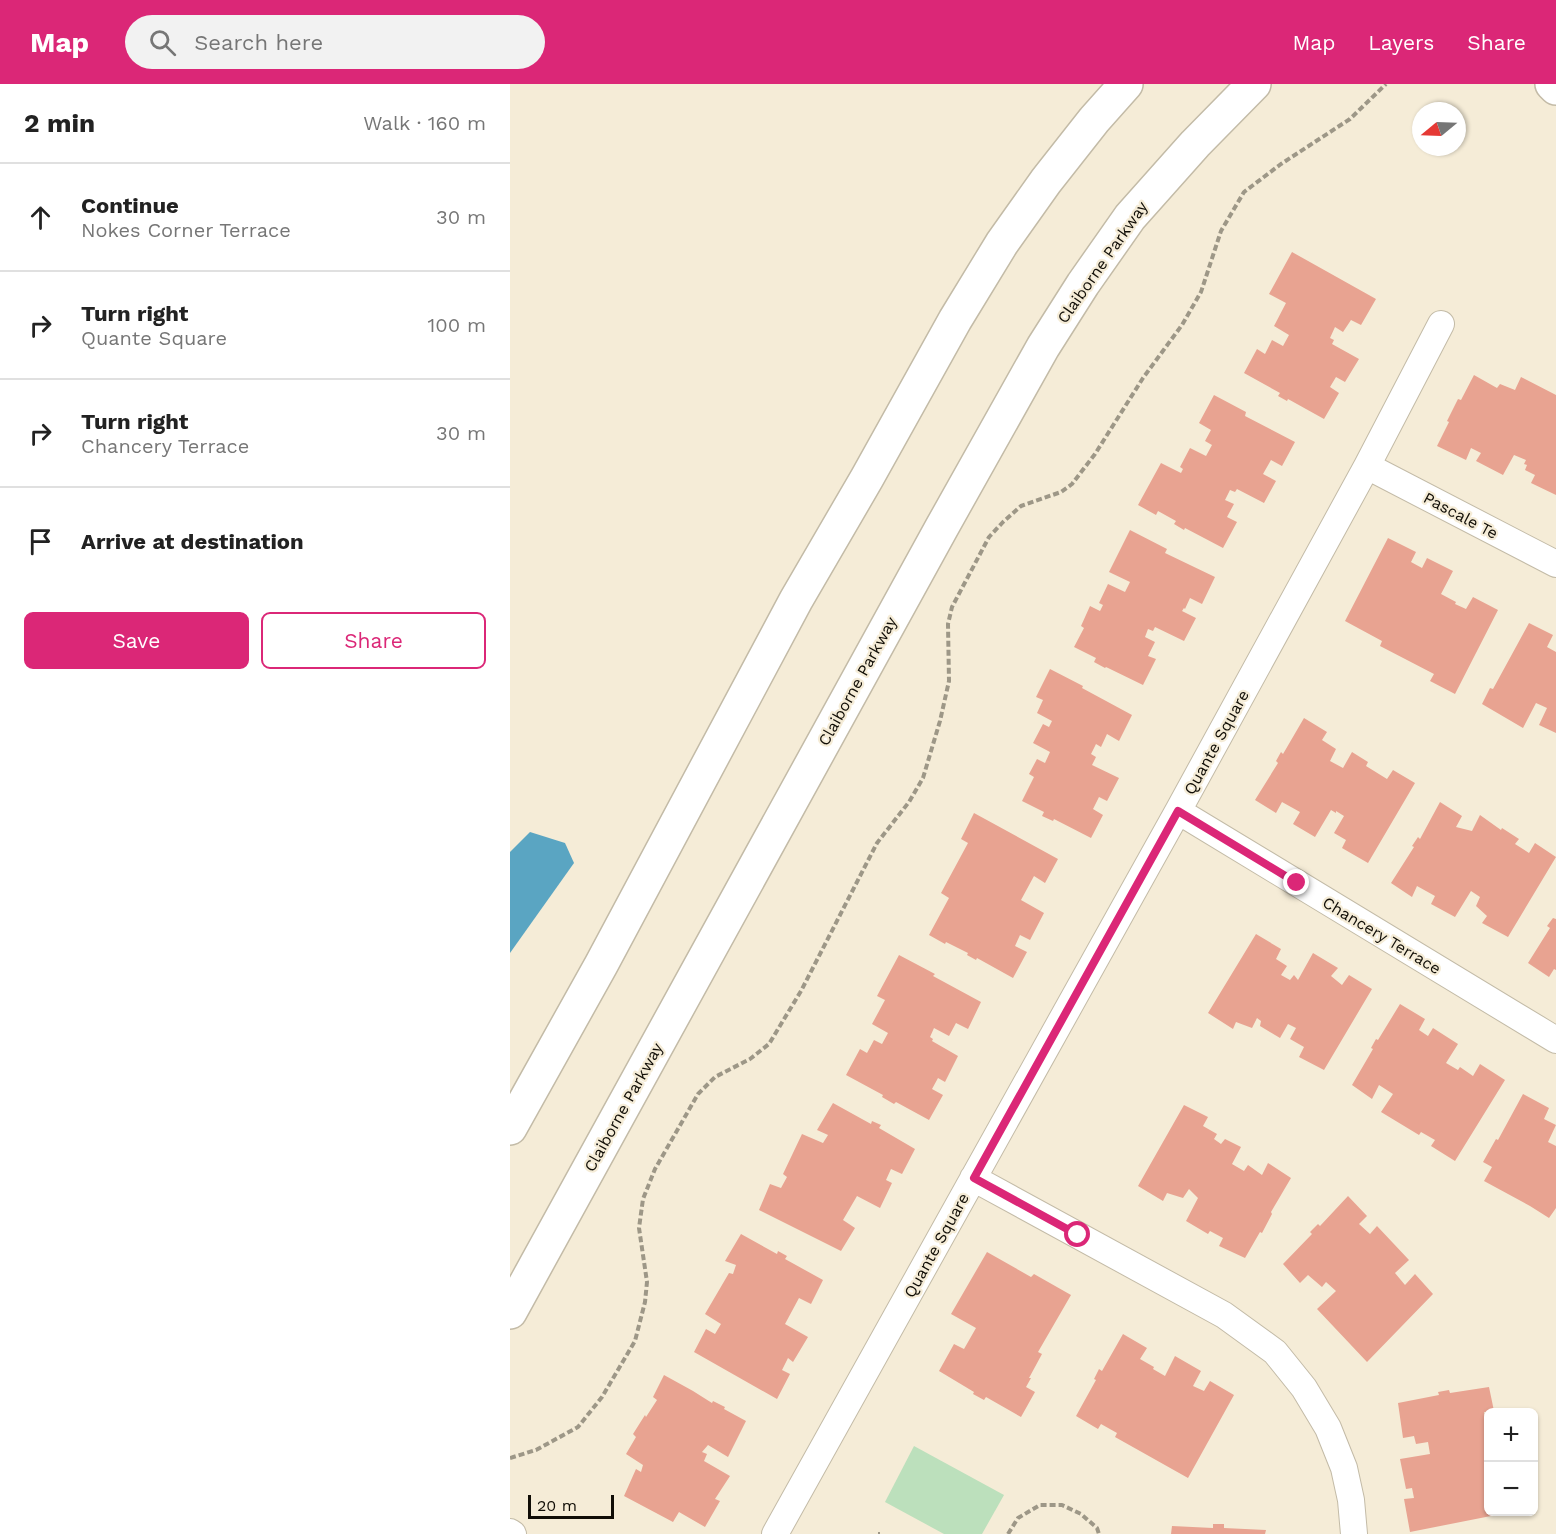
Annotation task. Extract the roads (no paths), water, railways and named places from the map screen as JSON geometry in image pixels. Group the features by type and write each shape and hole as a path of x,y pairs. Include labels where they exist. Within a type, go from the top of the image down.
{"main road":[{"path":"510,1128 601,965 796,600 955,320 1002,243 1046,181 1126,84"},
{"name":"Claiborne Parkway","path":"510,1312 1043,347 1130,217 1194,144 1254,84"},
{"path":"1552,84 1556,88"}],"street":[{"name":"Quante Square","path":"775,1534 1178,811 1367,466 1441,324"},
{"name":"Pascale Te","path":"1367,466 1556,564"},
{"name":"Chancery Terrace","path":"1178,811 1556,1040"},
{"path":"974,1178 1214,1309 1275,1352 1304,1388 1328,1428 1352,1500 1354,1534"}],"water":[{"path":"530,832 565,843 574,863 510,953 510,852"}]}
